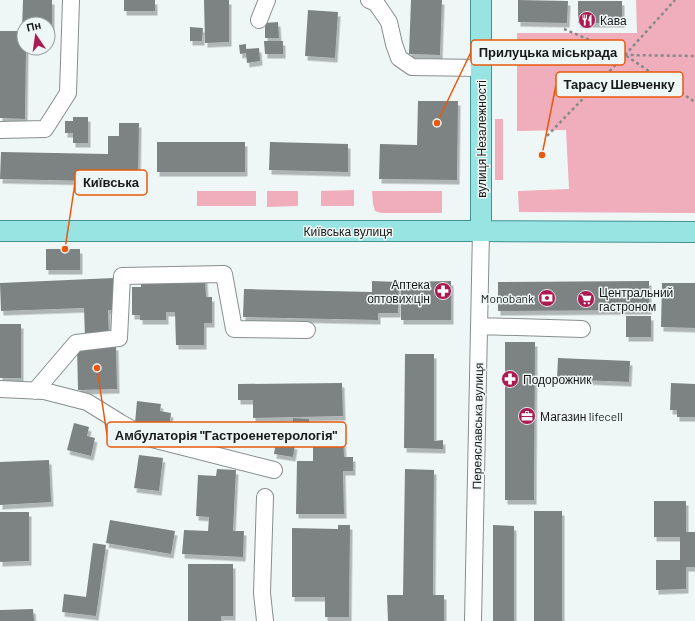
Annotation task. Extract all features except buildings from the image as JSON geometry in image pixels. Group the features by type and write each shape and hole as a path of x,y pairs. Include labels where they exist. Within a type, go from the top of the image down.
{"main road":[{"name":"вулиця Незалежності","path":"481,230 482,0"},
{"name":"Київська вулиця","path":"0,231 481,230 695,232"}],"street":[{"path":"0,130 45,130 68,94 71,0"},
{"path":"259,20 267,0"},
{"path":"369,0 376,3 390,22 394,44 400,58 412,67 481,68"},
{"name":"Переяславська вулиця","path":"473,621 481,230"},
{"path":"35,391 76,343 119,338 122,276 224,274 234,328 307,330"},
{"path":"479,326 582,329"},
{"path":"0,390 44,391 87,402 121,424 148,438 274,470"},
{"path":"264,497 262,592 265,621"}],"path":[{"path":"547,136 625,55 675,0"},
{"path":"564,29 625,55 695,102"},
{"path":"625,55 695,56"}],"shaded area":[{"path":"636,0 695,0 695,213 519,212 518,191 569,189 566,130 517,131 517,33 637,33"},
{"path":"495,119 503,119 503,180 495,180"},
{"path":"354,190 354,206 321,206 321,191"},
{"path":"197,191 256,191 256,206 197,206"},
{"path":"267,191 298,191 298,206 267,207"},
{"path":"372,191 442,191 442,213 381,213 375,211"}],"place":[{"name":"Кава","path":"587,20"},
{"name":"Прилуцька міськрада","path":"437,123"},
{"name":"Тарасу Шевченку","path":"542,155"},
{"name":"Київська","path":"65,249"},
{"name":"Аптека оптових цін","path":"443,291"},
{"name":"Monobank","path":"547,298"},
{"name":"Центральний гастроном","path":"586,299"},
{"name":"Амбулаторія \"Гастроенетерологія\"","path":"97,368"},
{"name":"Подорожник","path":"510,379"},
{"name":"Магазин lifecell","path":"527,416"}]}
